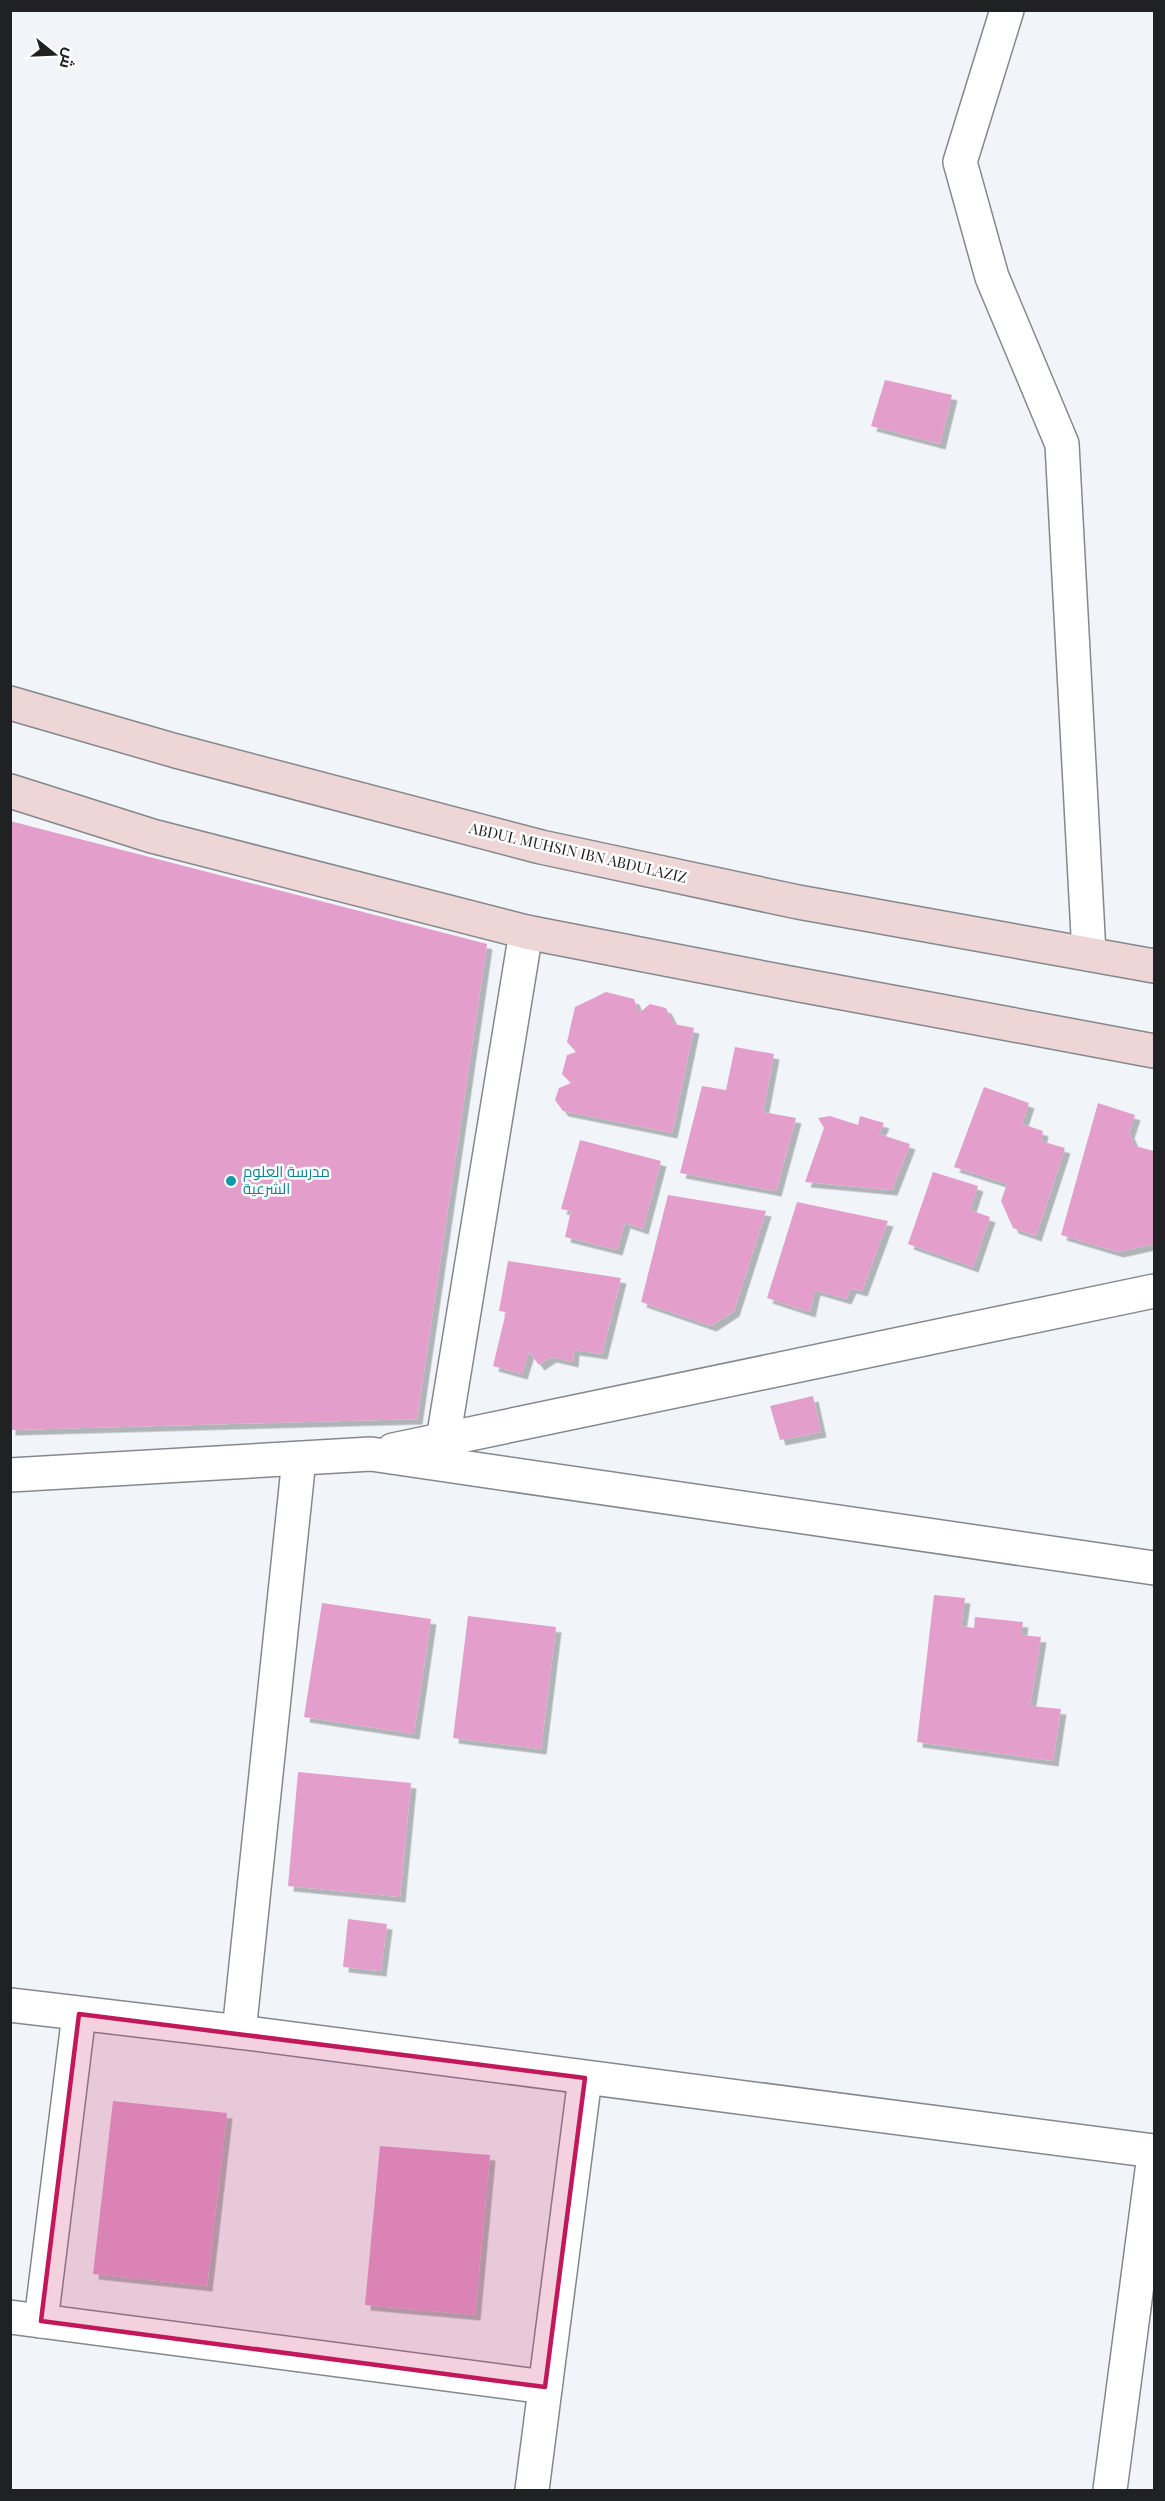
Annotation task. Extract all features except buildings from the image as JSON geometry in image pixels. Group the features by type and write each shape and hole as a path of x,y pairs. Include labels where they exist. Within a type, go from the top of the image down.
{"main road":[{"name":"ABDUL MUHSIN IBN ABDULAZIZ","path":"10,703 176,751 541,847 798,902 1155,966"},
{"path":"10,791 152,836 526,932 1155,1051"}],"street":[{"path":"1006,10 960,162 992,277 1062,444 1089,954"},
{"path":"443,1440 526,932"},
{"path":"10,1475 371,1454 1155,1291"},
{"path":"371,1454 1155,1568"},
{"path":"239,2032 300,1459"},
{"path":"10,2005 239,2032 1155,2153 1110,2490"},
{"path":"79,2014 26,2319 545,2387"},
{"path":"532,2490 585,2078"}],"highlighted area":[{"path":"79,2014 585,2078 545,2387 41,2321"}],"place":[{"name":"مدرسة العلوم الشرعية","path":"231,1181"}]}
